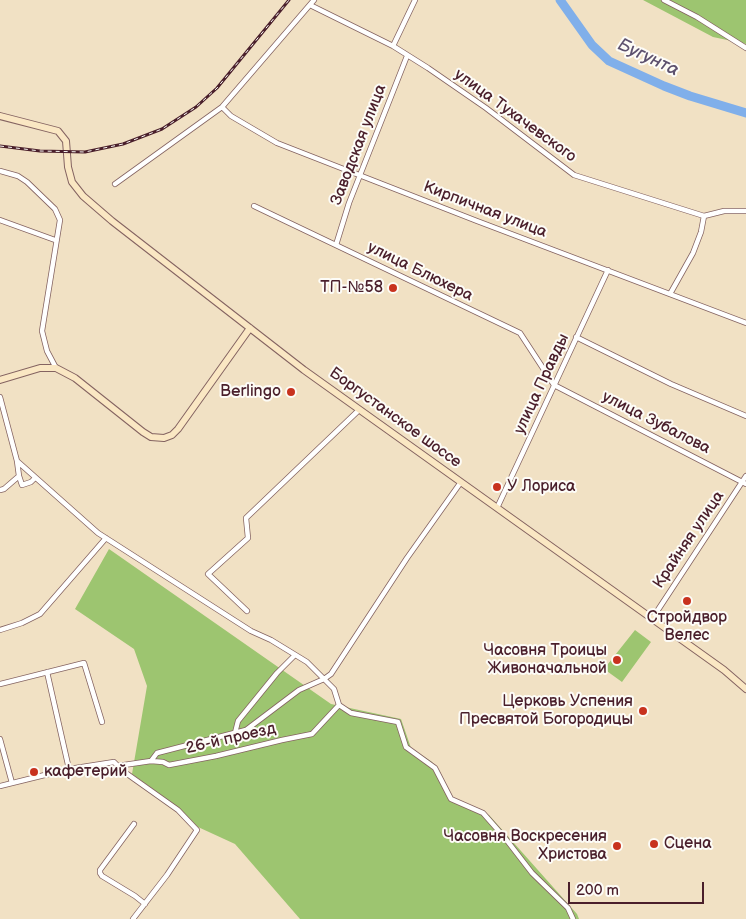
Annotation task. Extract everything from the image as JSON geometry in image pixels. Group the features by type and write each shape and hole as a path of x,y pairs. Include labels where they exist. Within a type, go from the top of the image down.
{"street":[{"path":"115,184 222,107 314,0"},
{"path":"393,46 415,0"},
{"path":"664,0 697,17 746,48"},
{"name":"улица Тухачевского","path":"310,5 393,46 486,108 574,176 704,216 724,211 746,211"},
{"name":"Заводская улица","path":"336,245 349,203 407,56"},
{"name":"Кирпичная улица","path":"222,107 231,116 277,142 746,323"},
{"name":"Боргустанское шоссе","path":"0,116 58,131 66,141 72,182 83,196 112,221 359,410 724,670 746,688"},
{"path":"0,171 18,176 27,182 55,209 60,220 42,331 47,351 56,368"},
{"name":"улица Блюхера","path":"254,206 520,333 554,385"},
{"path":"670,294 692,253 701,232 704,216"},
{"path":"0,220 56,240"},
{"name":"улица Правды","path":"497,508 608,270"},
{"path":"0,380 40,368 56,368 75,378 143,432 151,437 164,438 172,435 178,429 250,328"},
{"path":"576,338 671,384 746,416"},
{"name":"улица Зубалова","path":"554,385 744,483"},
{"path":"0,397 22,484 31,482 35,478"},
{"path":"247,611 208,574 248,538 246,518 359,410"},
{"path":"17,461 106,538 251,631 271,640 307,662 334,689 339,705 350,713 398,722 406,747 435,768 451,798 483,813 532,873 568,908 574,919"},
{"path":"0,490 4,489 19,476"},
{"name":"Крайняя улица","path":"652,619 692,555 744,483 746,476"},
{"path":"151,761 157,753 246,730 299,690 331,674 407,558 461,482"},
{"path":"0,630 22,623 40,614 106,538"},
{"path":"235,733 238,721 295,655"},
{"path":"0,684 84,663 102,722"},
{"path":"47,672 69,769"},
{"name":"26-й проезд","path":"0,786 69,769 151,761 163,762 169,765 312,734 339,705"},
{"path":"0,739 12,783"},
{"path":"115,764 178,810 197,830 183,853 133,919"},
{"path":"134,824 100,870 100,873 145,904"}],"green space":[{"path":"643,0 746,0 746,44 713,37"},
{"path":"109,549 331,704 401,719 411,748 432,762 452,797 489,815 577,914 579,919 300,919 235,844 198,827 179,808 132,774 147,686 134,649 75,609"},
{"path":"635,630 651,642 622,682 604,669"}],"waterway":[{"name":"Бугунта","path":"560,0 592,45 609,61 690,96 746,113"}],"railway":[{"path":"0,146 40,151 85,152 123,144 162,129 196,107 217,88 289,0"}],"place":[{"name":"ТП-№58","path":"393,288"},
{"name":"Berlingo","path":"291,392"},
{"name":"У Лориса","path":"497,487"},
{"name":"Стройдвор Велес","path":"687,601"},
{"name":"Часовня Троицы Живоначальной","path":"617,660"},
{"name":"Церковь Успения Пресвятой Богородицы","path":"643,711"},
{"name":"кафетерий","path":"34,772"},
{"name":"Сцена","path":"654,844"},
{"name":"Часовня Воскресения Христова","path":"617,846"}]}
